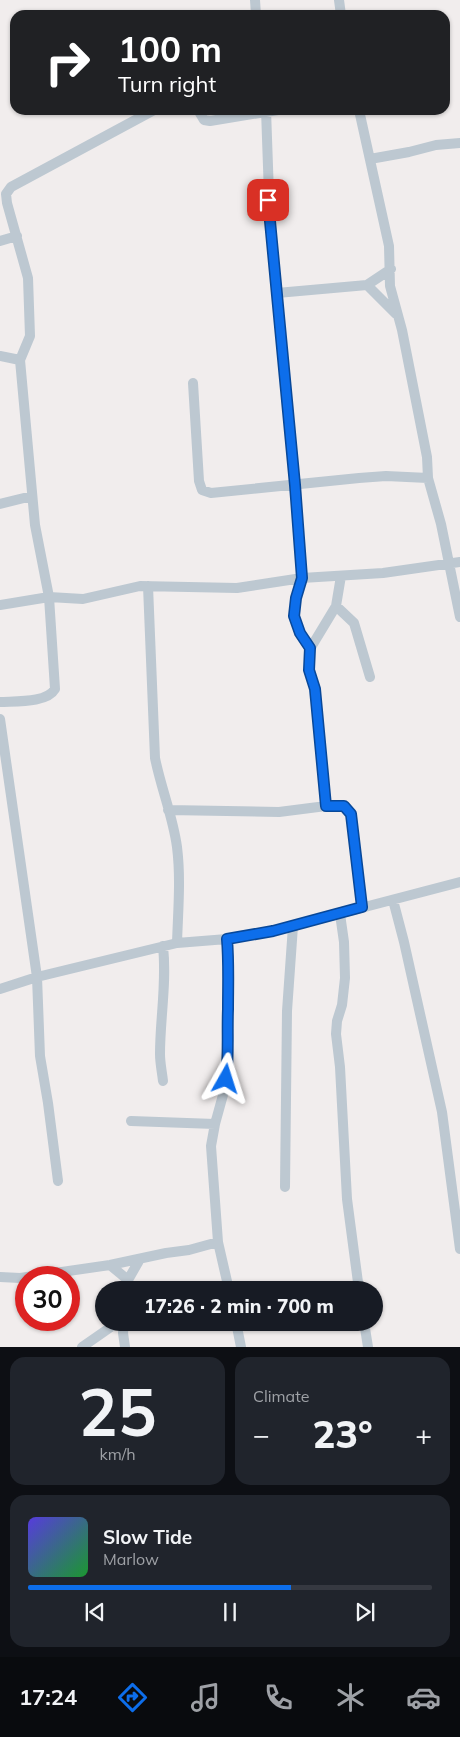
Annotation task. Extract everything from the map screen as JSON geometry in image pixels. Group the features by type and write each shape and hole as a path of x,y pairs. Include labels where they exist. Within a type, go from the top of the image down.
{"street":[{"path":"0,702 44,698 52,694 55,688 49,597 37,539 20,360 30,336 28,278 6,194 11,188 145,115"},
{"path":"200,115 204,120 210,121 244,115"},
{"path":"266,115 268,200 302,578 296,598 294,616 300,633 310,648"},
{"path":"360,115 390,246 390,286 396,314 402,330 427,457 428,478 441,524 455,563 460,617"},
{"path":"370,159 460,143"},
{"path":"0,242 17,236"},
{"path":"277,293 367,285 391,269"},
{"path":"367,285 396,314"},
{"path":"0,356 20,360"},
{"path":"192,383 199,481 202,490 211,493 386,476 428,478"},
{"path":"0,504 32,496"},
{"path":"0,605 49,597 83,600 140,586 237,588 302,578 383,573 455,563"},
{"path":"326,806 315,689 309,670 310,648 336,606 341,576"},
{"path":"148,586 155,758 174,827 179,873 177,943"},
{"path":"336,606 354,623 370,677"},
{"path":"0,720 37,977 40,1056 58,1180"},
{"path":"168,810 278,812 326,806 344,806 351,814 362,907"},
{"path":"0,989 37,977 163,946 227,939 293,926 460,882"},
{"path":"393,900 442,1112 460,1249"},
{"path":"340,914 344,942 345,978 336,1034 340,1067 347,1199 358,1281"},
{"path":"285,1187 287,1011 293,926"},
{"path":"227,939 229,970 228,1063 223,1095 211,1146 218,1242 227,1281"},
{"path":"163,946 165,973 160,1057 163,1081"},
{"path":"131,1121 215,1124"},
{"path":"0,1277 20,1278 110,1265 190,1250 218,1242"},
{"path":"129,1281 140,1259"},
{"path":"110,1265 124,1281"},
{"path":"82,1347 105,1331"},
{"path":"123,1331 125,1347"},
{"path":"238,1331 241,1347"},
{"path":"365,1331 368,1347"}],"route":[{"path":"226,1079 228,1063 229,970 227,939 273,931 362,907 351,814 349,809 344,806 326,806 315,689 309,670 310,648 300,633 294,616 296,598 302,578 268,200"}]}
